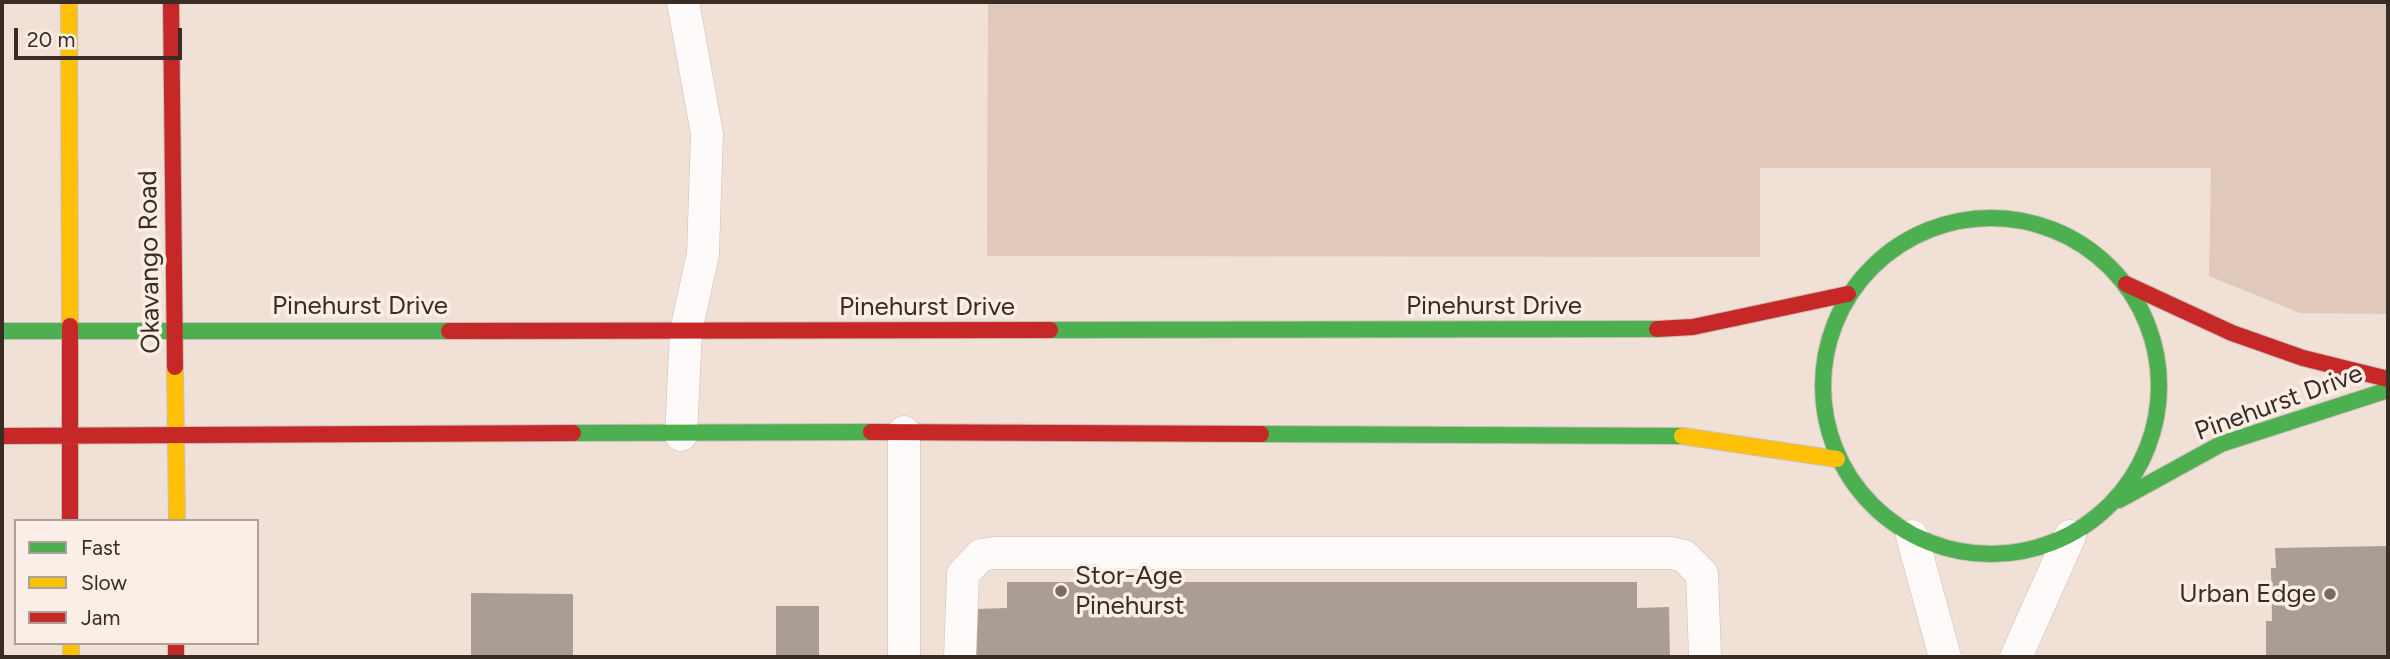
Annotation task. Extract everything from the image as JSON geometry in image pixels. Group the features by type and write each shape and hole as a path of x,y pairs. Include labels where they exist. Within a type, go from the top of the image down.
{"street":[{"path":"69,2 70,519"},
{"name":"Okavango Road","path":"171,2 177,519"},
{"path":"1985,217 2039,223 2088,247 2126,284 2154,337 2160,396 2147,454 2113,503 2070,536 2018,553 1963,553 1912,536 1868,503 1838,459 1822,404 1825,346 1848,293 1885,254 1931,227 1985,217"},
{"name":"Pinehurst Drive","path":"2126,284 2232,333 2303,358 2388,379"},
{"name":"Pinehurst Drive","path":"2,331 1644,330 1693,327 1848,293"},
{"name":"Pinehurst Drive","path":"2113,503 2221,444 2309,413 2388,390"},
{"path":"2,436 904,432 1682,436 1838,459"}],"lane":[{"path":"681,435 686,331 703,254 706,134 682,2"},
{"path":"904,432 904,657"},
{"path":"1912,536 1945,657"},
{"path":"2016,657 2070,536"},
{"path":"960,657 963,574 981,555 994,553 1671,553 1684,556 1702,574 1705,657"}],"shaded area":[{"path":"988,2 2388,2 2388,314 2300,313 2209,276 2211,168 1760,168 1760,257 987,256"}],"building":[{"name":"Urban Edge","path":"2388,546 2388,657 2266,657 2266,621 2272,621 2271,568 2276,568 2275,548"},
{"path":"1007,582 1637,582 1637,608 1669,607 1670,657 974,657 975,609 1007,608"},
{"path":"471,593 573,594 573,657 471,657"},
{"path":"776,606 819,606 819,657 776,657"}],"traffic: fast":[{"path":"1991,218 2024,221 2055,231 2084,246 2110,267 2131,293 2146,322 2156,353 2159,386 2156,419 2146,450 2131,479 2110,505 2084,526 2055,541 2024,551 1991,554 1958,551 1927,541 1898,526 1872,505 1851,479 1836,450 1826,419 1823,386 1826,353 1836,322 1851,293 1872,267 1898,246 1927,231 1958,221 1991,218"},
{"path":"1050,330 1657,329"},
{"path":"2,331 449,331"},
{"path":"2119,500 2221,444 2388,390"},
{"path":"573,433 871,432"},
{"path":"1261,434 1682,436"}],"traffic: slow":[{"path":"69,2 70,326"},
{"path":"175,367 177,519"},
{"path":"1682,436 1837,459"},
{"path":"71,645 71,657"}],"traffic: jam":[{"path":"171,2 175,367"},
{"path":"2126,284 2232,333 2303,358 2388,379"},
{"path":"1657,329 1693,327 1848,294"},
{"path":"70,326 70,519"},
{"path":"449,331 1050,330"},
{"path":"871,432 1261,434"},
{"path":"2,436 573,433"},
{"path":"176,645 176,657"}],"place":[{"name":"Stor-Age Pinehurst","path":"1061,591"},
{"name":"Urban Edge","path":"2330,594"}]}
